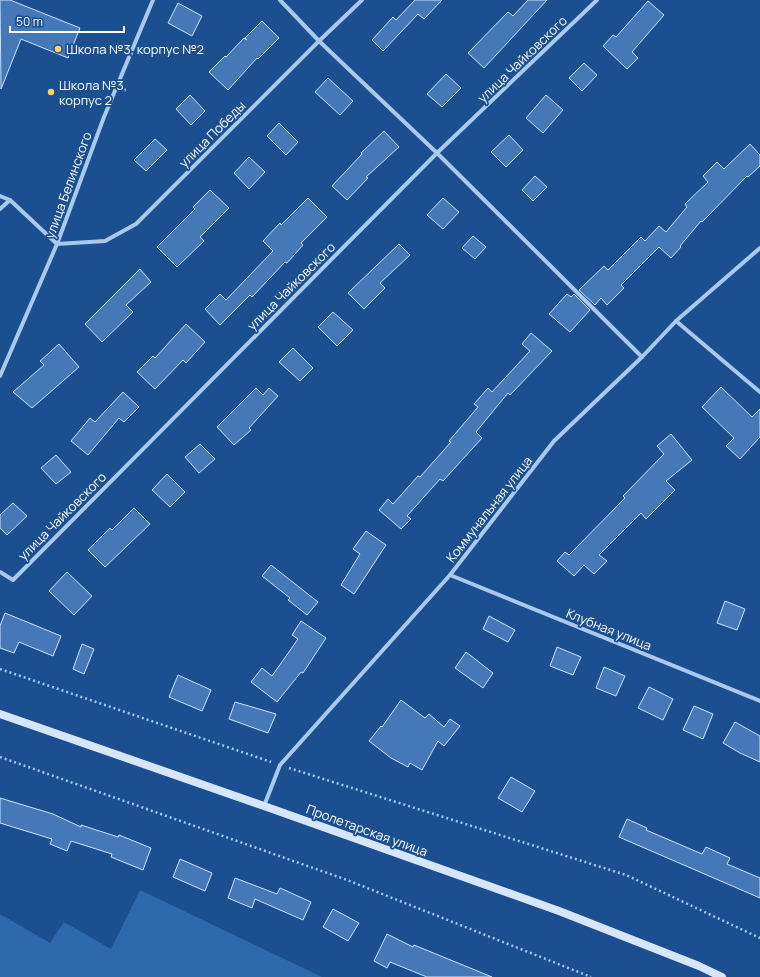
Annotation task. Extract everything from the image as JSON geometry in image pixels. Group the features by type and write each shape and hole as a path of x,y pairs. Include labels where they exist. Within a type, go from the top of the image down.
{"main road":[{"name":"Пролетарская улица","path":"0,714 559,911 699,966 722,977"}],"street":[{"name":"улица Белинского","path":"0,376 57,244 104,117 153,0"},
{"path":"280,0 319,41 437,153 642,357"},
{"name":"улица Победы","path":"57,244 104,240 136,224 362,0"},
{"name":"улица Чайковского","path":"0,572 13,580 437,153 597,0"},
{"path":"0,196 10,200 57,244"},
{"path":"0,209 10,200"},
{"name":"Коммунальная улица","path":"264,806 280,765 450,575 554,441 642,357 676,321 760,248"},
{"path":"676,321 760,392"},
{"name":"Клубная улица","path":"450,575 760,701"}],"path":[{"path":"0,669 280,765 626,875 760,938"},
{"path":"0,757 347,880 591,977"}],"shaded area":[{"path":"140,890 322,977 0,977 0,914 50,943 64,922 111,949"}],"building":[{"name":"Школа №3, корпус №2","path":"0,0 10,0 80,28 68,58 21,39 1,89"},
{"path":"415,0 442,0 424,19 418,14 383,51 372,40 393,17 396,20"},
{"path":"528,0 547,0 484,68 468,53 508,12 513,16"},
{"path":"648,1 664,15 632,52 638,58 627,69 603,46 613,35 616,37"},
{"path":"178,3 202,16 192,36 168,23"},
{"path":"262,21 279,38 258,59 257,58 228,90 209,72 244,38 247,40 245,38"},
{"path":"584,63 597,75 582,91 569,78"},
{"path":"446,74 461,88 442,107 427,94"},
{"path":"328,78 353,101 340,115 315,92"},
{"path":"190,95 205,111 191,125 176,109"},
{"path":"546,95 563,110 543,133 526,118"},
{"path":"279,123 298,142 286,155 267,136"},
{"path":"384,131 399,147 366,177 368,178 347,200 332,186 362,154 361,153"},
{"path":"509,135 523,150 506,167 491,152"},
{"path":"155,139 167,150 146,171 134,160"},
{"path":"750,144 760,155 760,166 748,177 747,176 702,222 701,221 671,258 659,247 621,285 624,288 607,305 601,298 595,305 579,290 604,266 608,270 641,237 645,241 659,226 666,232 687,207 685,204 708,182 703,176 717,162 724,169"},
{"path":"249,157 265,172 249,189 234,173"},
{"path":"535,176 547,187 533,201 522,190"},
{"path":"210,190 229,208 200,237 204,241 177,267 157,247 195,209 193,207"},
{"path":"308,198 327,217 301,243 303,245 287,263 285,262 252,297 250,295 220,325 205,309 220,294 226,300 273,251 263,241 280,223 281,225"},
{"path":"443,198 459,212 443,229 427,215"},
{"path":"473,236 486,247 475,259 462,248"},
{"path":"399,244 410,255 380,283 385,288 364,309 348,293"},
{"path":"140,269 151,282 126,305 133,312 102,342 85,324"},
{"path":"567,294 571,297 574,294 590,310 570,332 549,314"},
{"path":"333,312 353,330 337,346 318,327"},
{"path":"186,324 205,342 186,363 183,360 155,389 137,372 153,356 155,358"},
{"path":"531,333 552,351 510,395 508,393 476,432 482,438 443,481 440,479 407,516 411,519 401,529 379,510 388,499 393,504 418,476 420,477 451,442 449,441 478,407 474,404 488,388 492,392 530,351 522,344"},
{"path":"59,344 79,367 32,408 13,392 44,365 40,361"},
{"path":"293,348 313,368 300,381 279,362"},
{"path":"721,387 752,417 760,409 760,437 740,459 726,446 734,438 702,407"},
{"path":"256,388 263,395 269,388 278,396 249,428 251,430 234,445 217,427"},
{"path":"123,392 139,407 124,422 119,418 88,455 71,441 90,418 95,422"},
{"path":"671,434 692,460 666,481 675,490 646,519 641,513 599,555 607,561 594,574 584,565 574,576 557,561 565,552 569,555 625,498 623,496 664,454 657,446"},
{"path":"200,444 215,459 199,473 185,457"},
{"path":"56,455 71,472 56,484 41,468"},
{"path":"167,474 185,492 170,507 152,490"},
{"path":"13,503 27,516 7,535 0,528 0,515"},
{"path":"134,508 150,524 105,567 88,550 110,528 112,530"},
{"path":"366,531 386,545 354,594 341,585 360,554 353,549"},
{"path":"271,565 318,602 307,615 288,600 290,598 262,576"},
{"path":"67,572 92,596 74,615 49,591"},
{"path":"725,601 745,609 737,630 717,623"},
{"path":"5,613 61,636 53,656 19,642 14,653 0,648 0,626"},
{"path":"489,616 515,630 508,642 483,629"},
{"path":"301,621 326,638 303,673 301,672 277,702 251,682 262,668 272,676 298,639 292,635"},
{"path":"82,644 94,649 84,674 73,669"},
{"path":"557,647 581,657 573,675 550,666"},
{"path":"466,652 493,673 483,688 455,668"},
{"path":"604,667 625,676 616,696 596,688"},
{"path":"178,675 211,690 202,711 169,697"},
{"path":"649,687 673,699 663,720 638,708"},
{"path":"401,700 425,718 429,714 444,727 450,719 460,726 444,746 438,741 422,770 410,763 408,767 391,758 369,741 381,726 382,727"},
{"path":"235,702 276,714 268,733 229,719"},
{"path":"694,706 713,714 703,739 683,730"},
{"path":"735,722 760,736 760,762 723,743"},
{"path":"511,777 535,791 522,812 498,798"},
{"path":"0,798 53,814 81,827 81,825 118,837 119,835 151,848 143,870 111,857 112,854 71,841 67,851 50,844 52,839 0,823"},
{"path":"627,819 647,828 646,830 702,854 706,847 730,858 727,864 760,878 760,898 619,837"},
{"path":"180,859 212,873 205,891 173,877"},
{"path":"235,878 277,894 280,888 311,902 303,920 255,899 252,908 228,898"},
{"path":"333,909 359,923 348,941 323,927"},
{"path":"387,934 413,947 414,945 492,977 427,977 390,962 387,968 374,961"}],"place":[{"name":"Школа №3, корпус №2","path":"58,49"},
{"name":"Школа №3, корпус 2","path":"51,92"}]}
